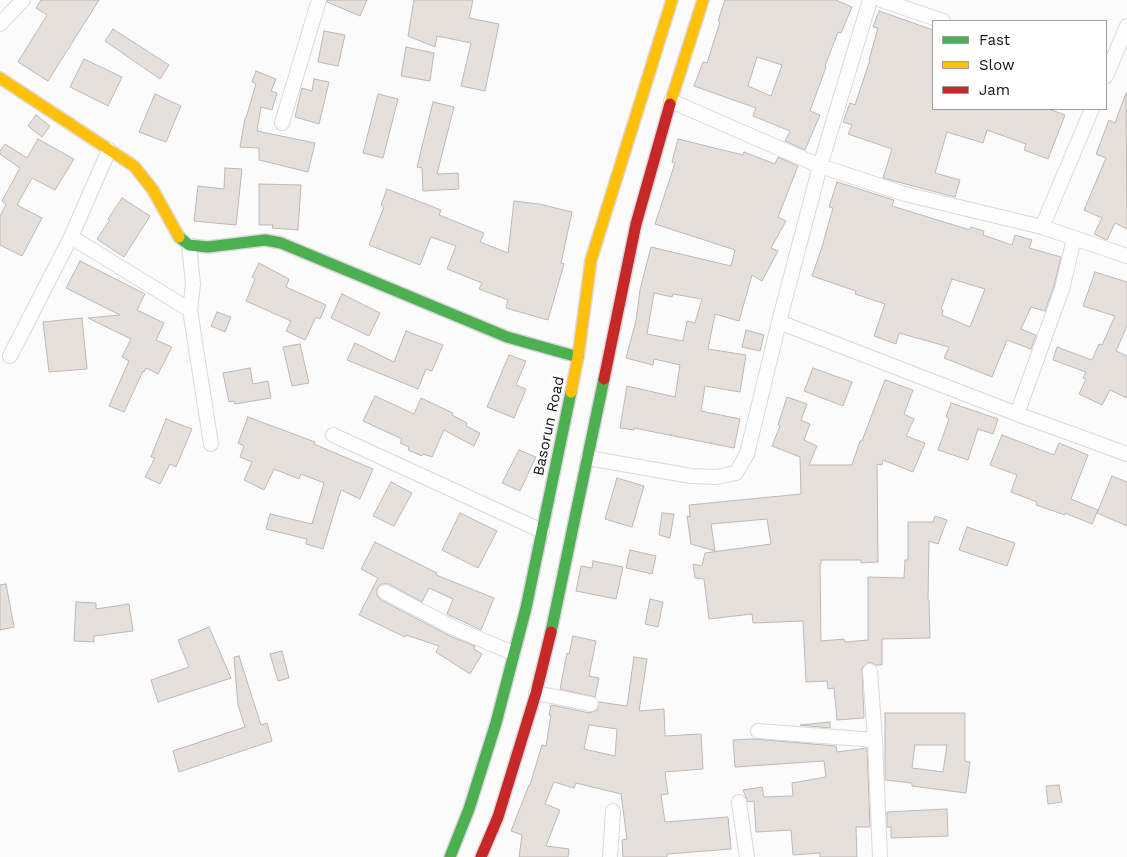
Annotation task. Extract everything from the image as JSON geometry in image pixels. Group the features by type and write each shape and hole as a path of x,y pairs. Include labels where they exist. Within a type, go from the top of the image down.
{"main road":[{"name":"Basorun Road","path":"450,857 469,809 494,731 513,653 534,609 542,531 578,357 591,260 672,0"},
{"path":"481,857 498,817 536,693 556,613 636,224 703,0"},
{"path":"0,78 134,166 153,190 177,236 188,245 208,247 265,240 281,243 507,338 578,357"},
{"path":"534,609 556,613"}],"street":[{"path":"0,24 23,0"},
{"path":"282,123 319,0"},
{"path":"588,458 691,476 716,477 736,473 748,454 820,166 870,0"},
{"path":"881,0 940,20"},
{"path":"1107,74 1127,26"},
{"path":"671,102 820,166 906,194 1042,227 1127,256"},
{"path":"1042,227 1092,110"},
{"path":"10,356 71,237 109,150"},
{"path":"71,237 190,310"},
{"path":"1017,414 1062,289 1074,239"},
{"path":"188,245 193,284 190,310 211,444"},
{"path":"780,322 1017,414 1127,454"},
{"path":"333,435 542,531"},
{"path":"385,592 456,629 513,653"},
{"path":"870,671 880,857"},
{"path":"536,693 591,704"},
{"path":"758,731 875,740"},
{"path":"740,802 746,857"},
{"path":"610,857 612,811"}],"building":[{"path":"41,0 99,0 48,81 18,62 47,15 36,8"},
{"path":"328,0 367,0 360,16 327,2"},
{"path":"414,0 473,0 469,18 499,24 485,91 461,86 471,43 437,36 435,47 408,36"},
{"path":"725,0 836,0 852,7 841,33 838,32 810,111 820,115 805,150 785,141 790,131 753,116 756,108 694,86 703,62 707,63 720,22 718,21","holes":["757,57 782,65 771,96 748,86"]},
{"path":"879,11 932,30 932,110 1052,110 1065,115 1048,159 1024,150 1026,144 987,130 983,143 947,132 935,173 960,180 955,197 883,178 892,149 848,134 852,125 843,122 850,103 855,105 870,60 878,28 873,27"},
{"path":"113,29 169,65 160,79 105,41"},
{"path":"324,31 345,35 338,66 318,62"},
{"path":"406,47 434,53 430,81 401,76"},
{"path":"84,59 122,77 108,106 70,87"},
{"path":"256,71 276,79 271,91 277,93 272,110 261,107 257,131 315,143 308,172 259,160 259,148 240,147 245,118 256,84 252,82"},
{"path":"314,79 329,82 319,124 295,117 302,88 312,91"},
{"path":"1126,93 1127,229 1115,223 1107,240 1094,234 1102,218 1084,210 1106,158 1096,154 1109,120 1115,123"},
{"path":"155,94 181,106 166,142 139,132"},
{"path":"378,94 398,99 383,158 363,153"},
{"path":"433,102 454,107 437,174 458,173 459,189 423,191 422,168 417,167"},
{"path":"36,115 50,126 42,137 28,126"},
{"path":"38,139 74,159 55,190 32,178 17,205 42,218 22,256 0,245 0,216 6,204 2,201 20,168 0,154 0,151 5,144 27,158"},
{"path":"678,139 743,155 744,152 775,164 778,157 798,166 778,217 786,221 771,248 778,251 762,281 752,275 739,321 715,314 708,349 746,355 740,392 705,386 701,411 740,419 734,448 634,428 634,430 620,428 627,386 675,397 680,365 654,359 653,365 626,358 636,321 640,290 651,247 731,266 735,250 655,224 675,163 672,162","holes":["654,293 672,297 673,294 702,299 695,323 687,321 683,341 647,334"]},
{"path":"225,168 242,169 236,225 194,221 198,186 224,189"},
{"path":"837,182 894,200 892,206 970,230 971,227 984,231 983,235 1012,245 1015,235 1032,240 1029,248 1061,257 1054,286 1045,311 1031,307 1021,329 1036,335 1031,349 1007,340 992,377 944,358 949,347 899,333 896,344 874,336 885,304 855,294 856,291 812,276 833,208 829,207","holes":["952,279 985,289 970,327 942,315 943,310 941,309"]},
{"path":"259,184 301,185 298,230 272,228 273,225 259,225"},
{"path":"387,189 441,210 439,215 484,233 480,242 508,253 514,201 539,204 572,212 561,263 564,264 548,320 506,308 508,300 479,289 482,283 447,269 456,246 431,237 420,265 369,245 384,207 381,205"},
{"path":"122,198 150,216 124,257 97,239"},
{"path":"80,261 145,294 137,310 164,323 156,340 172,347 158,374 146,368 143,371 124,412 109,406 129,361 122,357 131,339 88,318 120,315 66,288"},
{"path":"259,263 289,279 286,287 326,305 320,319 316,317 305,340 286,331 291,321 246,301 255,279 252,277"},
{"path":"1095,272 1127,282 1127,326 1116,351 1127,356 1127,398 1110,390 1102,405 1079,394 1086,379 1083,378 1086,372 1053,360 1057,347 1092,360 1099,344 1102,345 1115,316 1083,306"},
{"path":"342,294 380,313 369,336 331,318"},
{"path":"217,312 231,317 225,332 211,326"},
{"path":"82,318 87,369 49,372 43,322"},
{"path":"746,330 764,335 760,351 742,347"},
{"path":"406,331 443,345 432,371 426,369 418,389 347,360 355,343 394,362"},
{"path":"300,344 309,383 292,386 283,347"},
{"path":"509,355 526,361 516,385 526,389 514,418 487,407"},
{"path":"250,368 253,384 268,381 271,398 235,404 234,401 229,402 223,373"},
{"path":"813,368 852,382 843,406 804,391"},
{"path":"885,380 913,390 904,414 914,419 906,436 925,443 913,472 883,460 882,465 877,464 878,562 861,563 861,560 821,560 821,641 844,639 845,642 868,640 868,577 904,578 905,560 908,560 908,522 933,522 935,516 947,520 938,544 929,541 928,600 930,638 882,639 882,665 869,662 862,668 864,718 837,720 834,688 828,689 827,681 806,682 803,621 753,623 752,614 709,619 704,579 695,578 693,564 702,566 705,553 771,544 767,519 711,524 715,551 691,544 687,516 690,517 689,505 801,494 800,457 772,446 780,426 778,425 787,397 807,404 801,420 810,424 804,440 817,446 809,465 852,465"},
{"path":"375,396 414,414 421,398 453,413 452,415 467,423 466,426 480,433 474,446 444,430 432,457 423,454 422,456 408,450 409,447 400,443 402,439 363,421"},
{"path":"951,403 998,419 993,434 978,429 968,460 938,450 949,419 946,417"},
{"path":"248,417 315,442 314,444 373,469 360,499 341,490 323,549 306,544 307,539 266,529 270,514 312,524 324,483 301,474 299,479 274,469 264,490 244,480 252,462 240,457 244,446 238,443"},
{"path":"166,419 192,429 176,467 170,464 160,484 145,477 155,458 151,457"},
{"path":"1002,435 1054,455 1059,443 1088,455 1071,499 1098,510 1092,524 1065,513 1065,515 1036,505 1037,502 1011,492 1017,475 990,465"},
{"path":"519,450 536,457 520,491 502,483"},
{"path":"1112,476 1127,482 1127,526 1097,513"},
{"path":"617,478 644,486 632,527 605,519"},
{"path":"391,482 412,493 394,526 373,516"},
{"path":"460,513 497,531 478,568 442,550"},
{"path":"662,513 674,514 670,538 659,535"},
{"path":"967,527 1015,543 1007,566 959,550"},
{"path":"375,542 437,573 436,575 494,598 481,630 447,614 453,599 429,588 422,602 389,584 381,584 377,588 377,596 381,600 452,637 475,646 474,649 482,654 470,674 436,652 439,646 406,635 405,637 359,615 378,578 361,569"},
{"path":"630,550 656,556 652,574 626,568"},
{"path":"593,561 623,567 616,599 576,591 581,566 592,568"},
{"path":"6,584 14,627 0,630 0,585"},
{"path":"650,599 663,602 658,627 645,624"},
{"path":"76,602 96,603 96,609 129,604 133,631 94,636 94,642 74,641"},
{"path":"209,627 231,678 158,702 151,680 189,667 178,640"},
{"path":"573,636 596,641 589,676 599,678 595,697 560,689 567,653 569,654"},
{"path":"282,651 289,678 278,681 270,654"},
{"path":"239,656 261,725 267,723 272,741 179,772 173,751 245,727 238,705 234,657"},
{"path":"634,657 647,659 639,711 664,709 665,736 701,734 703,769 665,772 668,794 661,795 665,822 728,817 731,849 667,854 667,857 623,857 622,840 627,839 621,794 576,783 574,788 554,782 545,804 560,810 546,846 569,849 568,857 519,857 522,835 511,831 530,785 542,745 546,746 551,705 590,713 597,710 599,702 627,706","holes":["589,725 617,729 615,756 584,749"]},
{"path":"885,713 965,713 965,761 970,762 966,793 912,786 912,783 885,780","holes":["915,745 947,745 943,772 912,768"]},
{"path":"830,722 830,728 800,725"},
{"path":"754,739 836,746 837,752 867,748 870,827 856,827 857,857 820,857 820,853 793,855 791,830 756,832 754,801 748,802 743,790 762,787 764,797 793,796 792,783 826,777 824,761 735,767 733,740"},
{"path":"1059,785 1062,802 1048,804 1046,786"},
{"path":"947,809 948,836 891,838 891,827 887,827 887,812"}],"traffic: fast":[{"path":"179,237 189,245 208,247 265,240 281,243 507,337 578,357"},
{"path":"551,632 604,379"},
{"path":"450,857 469,809 496,723 526,608 571,392"}],"traffic: slow":[{"path":"571,392 578,357 591,260 672,0"},
{"path":"670,104 703,0"},
{"path":"0,78 134,166 153,190 179,237"}],"traffic: jam":[{"path":"604,379 636,224 670,104"},
{"path":"481,857 498,817 536,693 551,632"}]}
